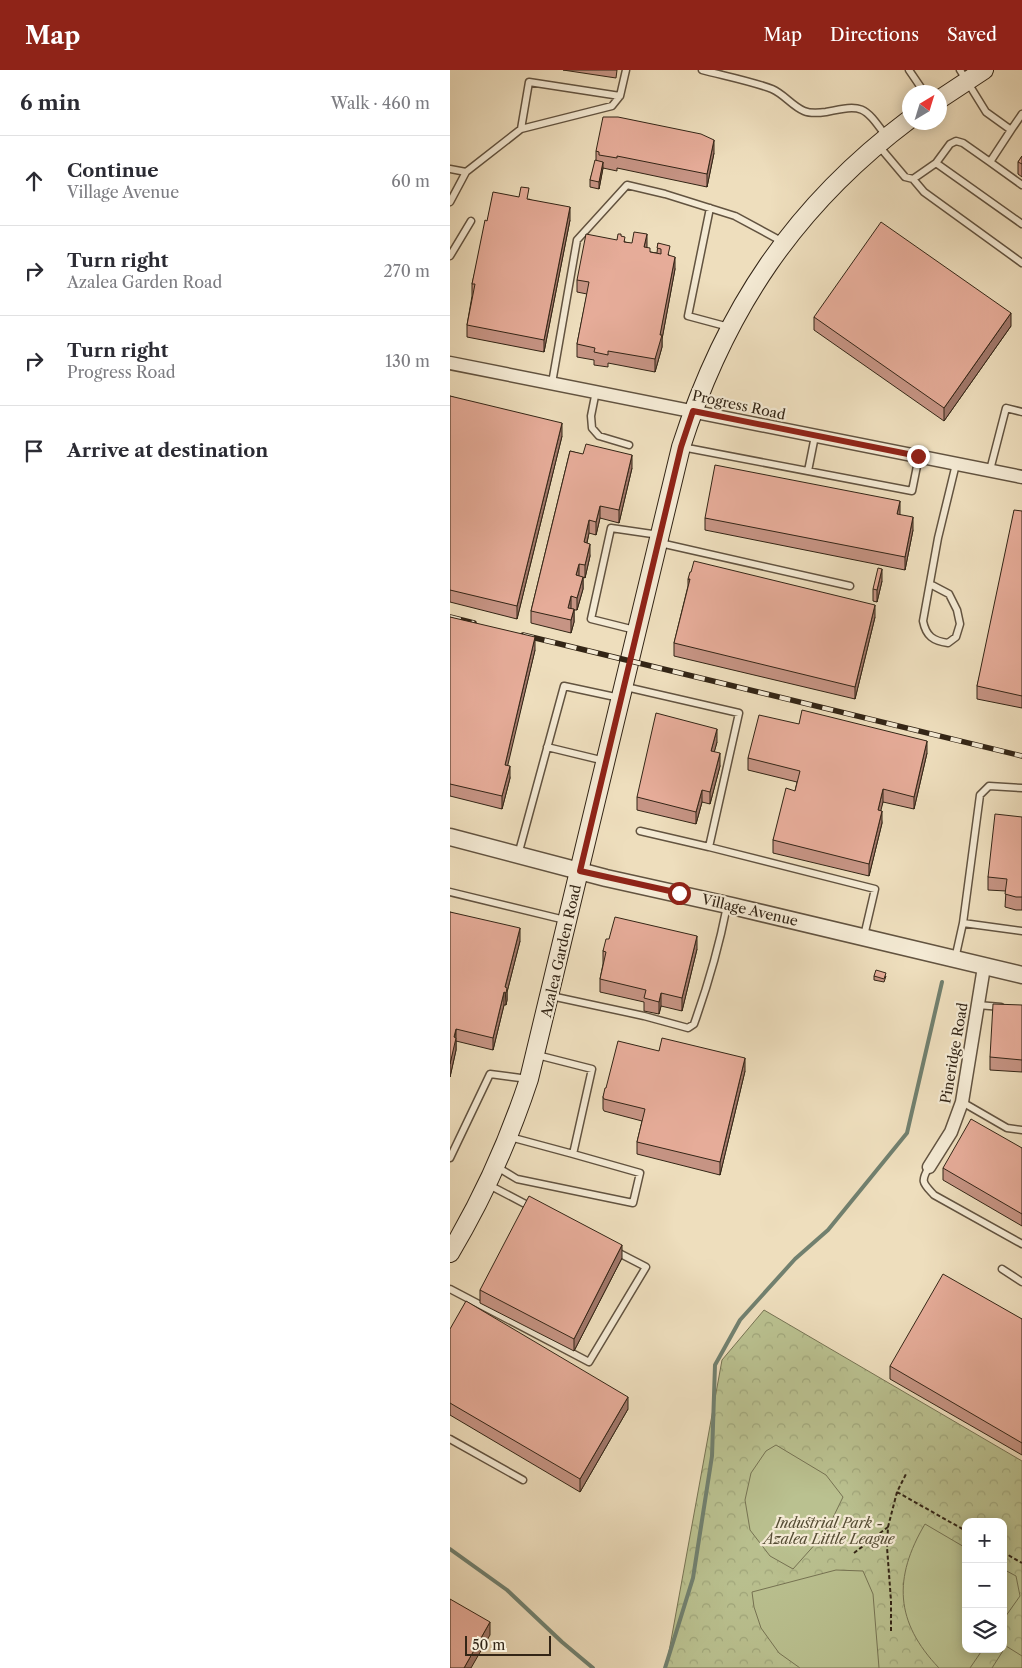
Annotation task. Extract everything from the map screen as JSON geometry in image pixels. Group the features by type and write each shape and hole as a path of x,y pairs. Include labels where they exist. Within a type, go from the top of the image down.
{"main road":[{"path":"947,92 963,75 984,70"},
{"name":"Azalea Garden Road","path":"450,1253 457,1237 488,1184 509,1136 529,1079 681,447 710,366 729,327 760,276 784,243 810,211 856,164 902,126"}],"street":[{"name":"Progress Road","path":"450,363 1022,477"},
{"name":"Village Avenue","path":"450,837 580,871 727,904 1022,976"},
{"name":"Pineridge Road","path":"929,1167 951,1132 962,1102 984,967"}],"lane":[{"path":"450,202 466,172 521,129 612,106 620,96 626,70"},
{"path":"702,70 772,89 805,112 814,113 849,107 865,111 872,117 882,141 905,177 913,179 924,192 1022,263"},
{"path":"909,70 919,85"},
{"path":"963,75 986,112 1011,130"},
{"path":"521,129 529,82 620,96"},
{"path":"990,162 1022,114"},
{"path":"913,179 936,163 950,144 956,141 963,143 1022,185"},
{"path":"936,163 1022,224"},
{"path":"450,170 466,172"},
{"path":"552,383 577,240 627,185 665,194 735,216 784,243"},
{"path":"710,208 688,316 729,327"},
{"path":"450,256 471,221"},
{"path":"596,391 592,428 599,436 629,445"},
{"path":"990,470 1006,408 1022,412"},
{"path":"808,471 815,436"},
{"path":"681,447 912,491 918,456"},
{"path":"930,584 949,594 958,610 960,624 956,636 948,643 938,642 930,638 925,630 923,621 938,538 956,464"},
{"path":"637,631 592,619 611,528 850,586"},
{"path":"518,854 564,686 623,693 739,713 709,847"},
{"path":"547,747 606,762"},
{"path":"955,960 963,923 980,795 989,786 1022,788"},
{"path":"640,831 874,889 863,938"},
{"path":"450,892 568,920"},
{"path":"550,996 644,1016 688,1028 694,1024 708,983 720,944 727,904"},
{"path":"963,923 1022,932"},
{"path":"978,1005 1004,1007"},
{"path":"536,1054 592,1069 573,1154"},
{"path":"450,1158 490,1074 529,1079"},
{"path":"962,1102 1007,1128 1022,1130"},
{"path":"496,1166 517,1179 633,1203 640,1173 509,1136"},
{"path":"929,1167 923,1177 923,1183 934,1195 1022,1244"},
{"path":"488,1184 536,1210"},
{"path":"450,1289 589,1362 646,1267 612,1249"},
{"path":"1002,1269 1022,1282"},
{"path":"450,1440 523,1480"}],"path":[{"path":"891,1631 892,1602 887,1547 888,1527 897,1492 906,1474"},
{"path":"897,1492 962,1529"},
{"path":"854,1553 888,1527"},
{"path":"1007,1554 1022,1563"}],"green space":[{"name":"Industrial Park - Azalea Little League","path":"764,1310 1022,1461 1022,1668 666,1668 722,1360"},
{"path":"776,1445 826,1475 843,1497 826,1532 793,1569 770,1556 750,1530 745,1500 751,1473 766,1451"},
{"path":"925,1524 962,1546 962,1653 980,1653 970,1668 939,1668 924,1651 914,1634 903,1599 904,1581 915,1544"},
{"path":"836,1570 863,1571 873,1594 879,1668 800,1668 779,1653 761,1628 754,1607 752,1592"},
{"path":"1007,1571 1016,1576 1020,1596 1007,1614"},
{"path":"1007,1647 1022,1656 1022,1668 992,1668 1002,1653 1007,1653"}],"building":[{"path":"603,117 618,117 701,134 714,140 707,174 617,156 617,158 599,155 599,152 596,151"},
{"path":"1022,156 1022,164 1018,162"},
{"path":"595,160 603,162 599,182 590,180"},
{"path":"521,187 529,188 527,199 570,207 544,340 467,325 475,284 472,284 485,220 487,221 493,192 519,197"},
{"path":"881,222 1011,313 944,408 814,317"},
{"path":"634,232 647,234 644,247 650,248 650,252 661,254 661,249 657,248 658,243 670,246 668,255 675,257 660,335 662,335 655,359 608,351 608,355 594,352 595,348 577,344 589,282 577,280 586,234 617,240 618,234 621,234 621,236 625,237 624,242 632,243"},
{"path":"450,396 562,423 517,606 450,590"},
{"path":"586,444 632,455 619,510 600,506 596,522 589,520 584,542 590,544 585,565 579,564 576,575 583,577 577,598 571,596 568,608 574,609 571,620 531,611 570,451 583,454"},
{"path":"715,465 900,501 897,514 913,517 905,557 705,518"},
{"path":"1014,510 1022,511 1022,696 977,686"},
{"path":"694,561 875,605 855,687 674,643 690,579 688,579"},
{"path":"878,568 882,569 877,590 873,589"},
{"path":"450,617 535,637 505,765 510,766 502,796 450,784"},
{"path":"802,710 927,741 914,797 883,789 878,810 882,811 869,864 773,840 786,788 795,791 800,771 748,758 759,715 799,724"},
{"path":"656,713 717,729 711,751 720,753 710,792 702,790 696,812 637,797"},
{"path":"995,814 1022,817 1022,897 1005,894 1007,879 988,877"},
{"path":"450,912 520,928 505,987 507,988 506,993 504,992 493,1038 456,1029 454,1037 456,1038 450,1064"},
{"path":"615,917 697,936 682,998 661,993 659,1002 644,998 646,990 600,979 606,952 603,951 606,939 609,939"},
{"path":"876,970 886,973 884,979 874,976"},
{"path":"993,1004 1022,1005 1022,1060 990,1057"},
{"path":"662,1038 745,1058 720,1162 637,1142 645,1109 604,1099 603,1097 618,1041 659,1051"},
{"path":"971,1119 1022,1148 1022,1214 943,1168"},
{"path":"529,1196 622,1245 574,1339 480,1290"},
{"path":"943,1274 1022,1319 1022,1443 890,1366"},
{"path":"466,1301 628,1397 580,1479 450,1403 450,1329"},
{"path":"450,1599 490,1622 464,1668 450,1668"}],"waterway":[{"path":"665,1668 693,1578 712,1456 715,1365 740,1320 795,1259 828,1230 907,1133 942,982"},
{"path":"450,1549 507,1590 562,1642 593,1668"}],"railway":[{"path":"450,617 474,623"},
{"path":"523,635 1022,756"}],"route":[{"path":"679,893 580,871 681,447 693,411 918,456"}]}
